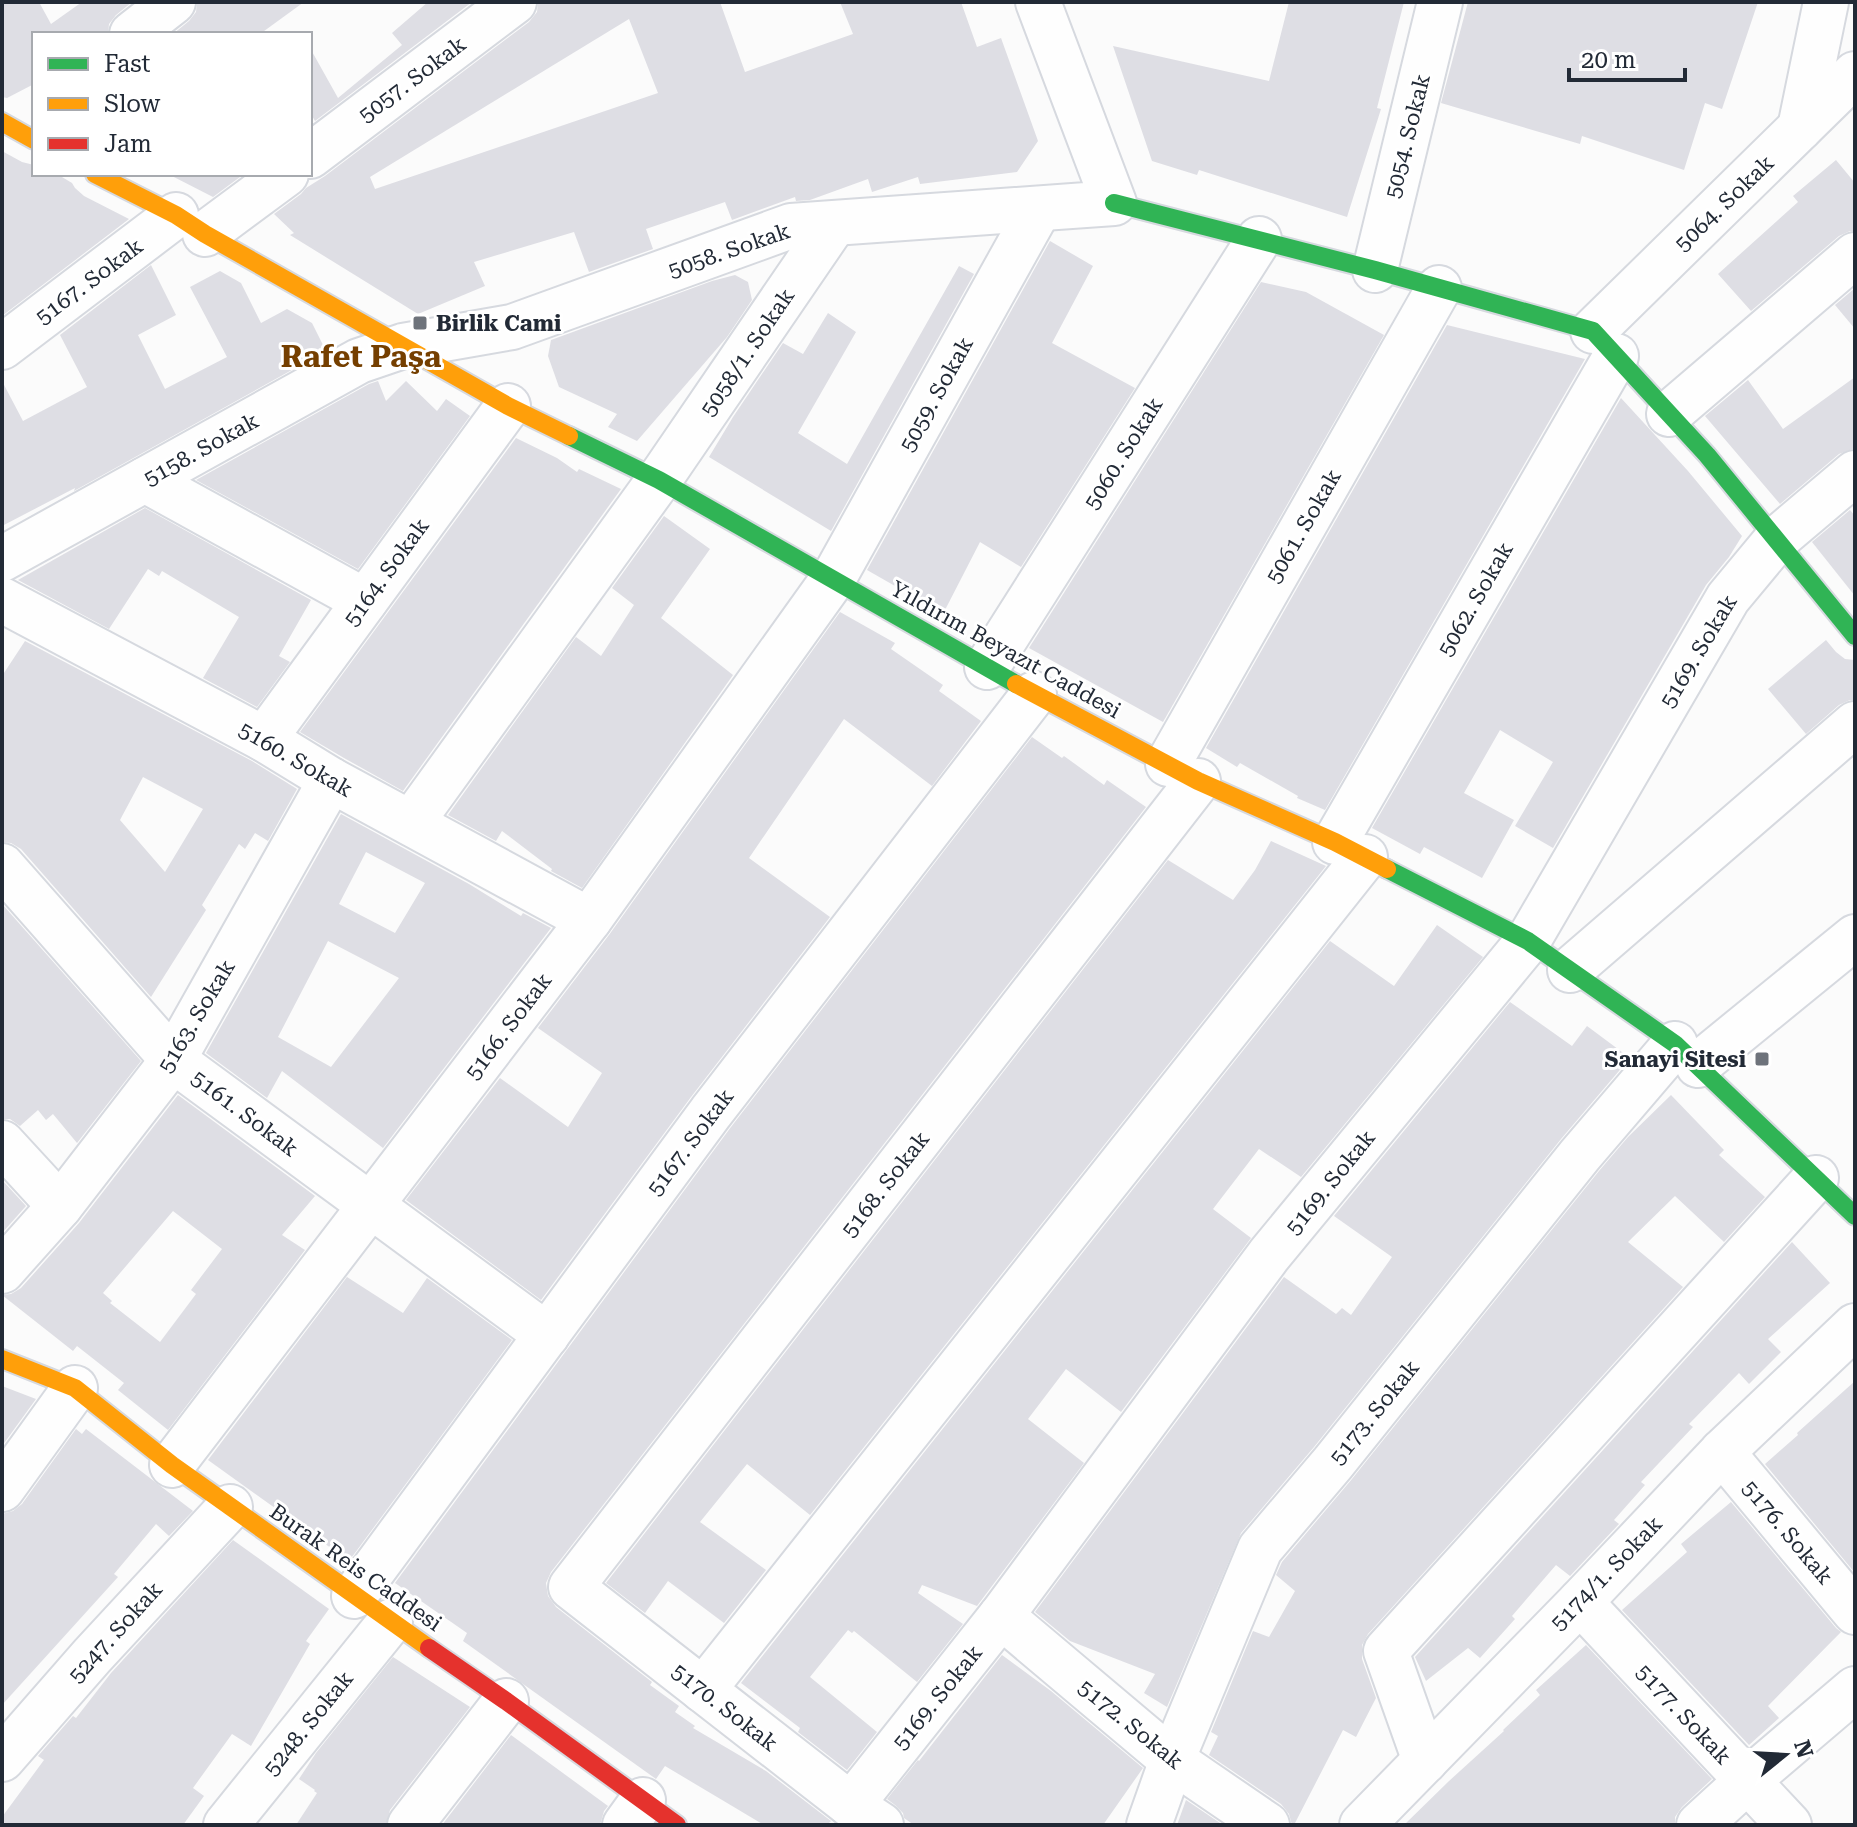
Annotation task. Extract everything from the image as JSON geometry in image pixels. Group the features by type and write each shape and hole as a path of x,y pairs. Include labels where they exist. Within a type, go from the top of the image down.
{"main road":[{"name":"Yıldırım Beyazıt Caddesi","path":"99,176 508,406 659,480 1034,694 1183,772 1350,849 1528,941 1687,1054 1855,1216"},
{"path":"1114,203 1439,288 1604,344 1707,455 1855,636"},
{"name":"Burak Reis Caddesi","path":"2,1359 75,1388 172,1465 390,1622 506,1701 648,1817"}],"street":[{"path":"135,32 173,2"},
{"name":"5057. Sokak","path":"312,154 514,2"},
{"path":"1038,2 1114,203"},
{"name":"5054. Sokak","path":"1375,270 1440,2"},
{"path":"1800,128 1826,2"},
{"name":"5064. Sokak","path":"1604,344 1800,128 1855,74"},
{"path":"190,225 282,176"},
{"name":"5058. Sokak","path":"403,346 512,327 791,226 1114,203"},
{"name":"5059. Sokak","path":"833,579 1039,209"},
{"name":"5058/1. Sokak","path":"411,823 659,480 834,224"},
{"name":"5167. Sokak","path":"2,347 190,225"},
{"name":"5060. Sokak","path":"987,667 1259,239"},
{"path":"1669,414 1855,255"},
{"name":"5061. Sokak","path":"1183,772 1439,288"},
{"name":"5062. Sokak","path":"703,1690 1350,849 1604,344"},
{"name":"5158. Sokak","path":"2,559 359,361 403,346"},
{"name":"5164. Sokak","path":"264,739 508,406"},
{"name":"5169. Sokak","path":"866,1815 1001,1616 1269,1255 1528,941 1728,598 1777,539 1855,473"},
{"path":"145,480 365,601"},
{"name":"5166. Sokak","path":"172,1465 589,920 833,579"},
{"name":"5160. Sokak","path":"2,600 264,739 331,780 589,920"},
{"name":"5167. Sokak","path":"354,1596 711,1112 1034,694"},
{"path":"1570,970 1855,724"},
{"name":"5168. Sokak","path":"571,1587 1183,772"},
{"name":"5163. Sokak","path":"2,1271 60,1206 173,1060 331,780"},
{"name":"5161. Sokak","path":"2,866 173,1060 547,1335"},
{"name":"5173. Sokak","path":"1149,1825 1172,1760 1260,1549 1333,1463 1580,1155 1687,1054 1855,937"},
{"path":"2,1143 60,1206"},
{"path":"1425,1761 1386,1651 1816,1178"},
{"name":"5174/1. Sokak","path":"1362,1825 1722,1452 1855,1326"},
{"path":"2,1489 75,1388"},
{"name":"5176. Sokak","path":"1722,1452 1855,1612"},
{"name":"5247. Sokak","path":"2,1759 230,1507"},
{"name":"5170. Sokak","path":"571,1587 866,1815"},
{"name":"5177. Sokak","path":"1580,1602 1789,1825"},
{"name":"5172. Sokak","path":"1001,1616 1172,1760 1267,1825"},
{"name":"5248. Sokak","path":"226,1825 390,1622"},
{"path":"1699,1825 1855,1689"},
{"path":"410,1825 506,1701"}],"building":[{"path":"2,2 39,2 51,24 82,2 132,2 116,15 109,24 108,32 32,32 32,85 7,98 2,97"},
{"path":"197,2 304,2 263,32 175,32 196,12"},
{"path":"428,2 472,2 315,121 312,116 312,52 338,98 402,45 392,33"},
{"path":"538,2 720,2 745,72 853,34 840,2 961,2 977,47 1001,38 1038,141 1017,172 920,184 918,177 872,192 868,179 810,200 796,201 795,197 732,220 725,202 646,229 653,249 589,272 574,232 474,262 485,286 418,314 290,235 294,233 274,214 529,22 537,12","holes":["629,19 658,93 375,189 370,177"]},
{"path":"1289,2 1404,2 1377,108 1381,109 1347,217 1199,170 1197,175 1152,161 1113,46 1269,81"},
{"path":"1468,2 1758,2 1722,109 1705,103 1684,170 1582,136 1580,144 1441,103"},
{"path":"2,151 32,164 32,176 60,176 84,196 129,219 2,316"},
{"path":"1836,160 1855,183 1855,231 1839,236 1751,311 1718,274 1798,202 1793,196"},
{"path":"172,176 241,176 213,197"},
{"path":"1050,241 1093,266 1052,343 1135,388 1021,567 980,542 945,610 924,599 923,602 867,570"},
{"path":"151,265 176,315 138,335 165,389 227,357 190,287 220,271 241,283 261,323 287,309 312,323 326,351 74,491 75,488 2,526 2,381 23,421 87,387 60,335"},
{"path":"959,266 974,274 831,531 709,457 783,343 803,354 828,313 856,332 798,433 847,464"},
{"path":"735,275 748,282 752,300 727,337 637,441 608,427 617,414 559,387 548,356 551,340"},
{"path":"1261,282 1306,292 1384,335 1163,722 1029,648"},
{"path":"1855,288 1855,329 1835,305"},
{"path":"1447,325 1585,359 1325,810 1297,798 1240,763 1237,767 1206,748"},
{"path":"1855,377 1855,448 1839,454 1780,504 1705,416 1748,380 1783,429"},
{"path":"378,381 386,401 406,381 437,411 446,399 470,416 358,569 196,480 369,384"},
{"path":"1621,398 1742,536 1706,585 1553,848 1515,826 1553,762 1500,730 1464,793 1514,820 1482,878 1424,847 1420,854 1372,828"},
{"path":"516,438 557,458 577,472 579,469 621,489 403,791 300,732"},
{"path":"145,508 311,600 279,656 290,662 257,707 203,678 239,617 162,571 159,576 148,569 109,629 18,580"},
{"path":"1850,510 1855,516 1855,596 1812,542"},
{"path":"664,516 710,549 661,618 733,675 582,888 551,871 502,831 496,841 448,815 576,637 601,656 634,605 612,588"},
{"path":"840,612 895,643 891,649 943,685 939,691 981,721 932,786 844,719 749,858 830,917 691,1097 541,1300 406,1200 500,1078 568,1127 602,1073 538,1028 609,935"},
{"path":"1826,640 1845,659 1855,660 1855,700 1839,705 1806,734 1768,689"},
{"path":"25,641 252,761 297,789 268,841 255,833 245,849 239,844 202,905 206,910 151,997 21,849 2,842 2,676","holes":["143,777 203,809 165,872 120,820"]},
{"path":"1032,737 1104,785 1107,780 1146,807 551,1572 546,1583 548,1596 556,1607 652,1682 650,1685 679,1706 675,1712 695,1726 693,1728 766,1771 831,1821 827,1825 764,1825 665,1766 656,1779 463,1641 467,1633 395,1583 731,1127"},
{"path":"341,814 521,916 523,913 551,928 383,1148 282,1071 267,1098 206,1053","holes":["366,852 425,883 395,933 339,904","328,941 399,978 331,1067 278,1037"]},
{"path":"1271,841 1326,866 810,1515 747,1464 700,1522 766,1570 724,1623 668,1581 645,1613 606,1583 1168,860 1233,900"},
{"path":"2,904 141,1061 77,1143 53,1114 46,1120 38,1110 20,1126 10,1119 2,1119"},
{"path":"1437,925 1483,957 1301,1177 1259,1149 1213,1209 1251,1238 1121,1412 1066,1369 1028,1419 1084,1463 977,1606 922,1585 918,1593 963,1624 917,1682 854,1631 848,1630 810,1677 877,1732 847,1770 798,1732 800,1728 741,1683 1330,941 1394,986"},
{"path":"1510,1002 1572,1046 1587,1026 1630,1058 1241,1533 1167,1707 1144,1693 1155,1674 1070,1641 1035,1612 1284,1277 1336,1314 1342,1308 1351,1315 1392,1257 1334,1216"},
{"path":"178,1095 315,1196 282,1235 305,1250 168,1430 118,1390 124,1383 77,1346 73,1351 2,1295 21,1288 79,1223","holes":["173,1211 222,1249 191,1290 196,1294 160,1342 110,1303 112,1301 103,1293"]},
{"path":"1671,1095 1724,1150 1719,1155 1765,1197 1724,1242 1675,1196 1628,1242 1683,1287 1368,1634 1362,1645 1362,1659 1376,1698 1356,1737 1343,1730 1292,1825 1289,1814 1281,1804 1209,1755 1218,1736 1211,1732 1253,1631 1269,1637 1295,1591 1276,1575 1282,1562 1599,1171"},
{"path":"2,1180 26,1206 2,1233"},
{"path":"1792,1242 1830,1283 1768,1339 1781,1352 1749,1384 1739,1373 1689,1424 1693,1427 1641,1482 1645,1485 1614,1520 1619,1524 1570,1576 1556,1565 1512,1616 1515,1619 1480,1658 1468,1648 1426,1681 1415,1657"},
{"path":"347,1277 403,1313 427,1278 512,1340 349,1561 208,1460"},
{"path":"1855,1381 1855,1573 1765,1464"},
{"path":"2,1386 36,1399 2,1446"},
{"path":"76,1429 82,1434 86,1429 193,1511 169,1536 156,1524 114,1574 118,1577 2,1705 2,1514 22,1504"},
{"path":"1731,1502 1841,1632 1768,1706 1779,1718 1749,1745 1622,1610 1687,1552 1681,1544"},
{"path":"233,1540 329,1609 306,1641 310,1644 251,1746 232,1734 193,1788 204,1796 183,1825 2,1825 2,1817 44,1760 38,1756 73,1716 76,1718 111,1673"},
{"path":"1586,1645 1712,1779 1682,1807 1675,1817 1675,1825 1404,1825 1504,1731 1540,1695 1536,1690"},
{"path":"1002,1655 1051,1691 1143,1768 1103,1825 914,1825 887,1799"},
{"path":"393,1657 470,1707 390,1810 386,1825 296,1825 317,1793 299,1779 316,1753"},
{"path":"511,1735 608,1806 600,1825 442,1825"},
{"path":"1186,1800 1223,1825 1177,1825"}],"traffic: fast":[{"path":"1114,203 1375,270 1593,331 1707,455 1855,636"},
{"path":"569,436 659,480 1016,684"},
{"path":"1387,869 1528,941 1675,1044 1855,1216"}],"traffic: slow":[{"path":"2,122 32,139"},
{"path":"99,176 176,215 508,406 569,436"},
{"path":"1016,684 1198,781 1335,842 1387,869"},
{"path":"2,1359 75,1388 172,1465 429,1648"}],"traffic: jam":[{"path":"429,1648 677,1825"}],"place":[{"name":"Birlik Cami","path":"420,323"},
{"name":"Sanayi Sitesi","path":"1762,1059"}],"district":[{"name":"Rafet Paşa","path":"361,357"}]}
